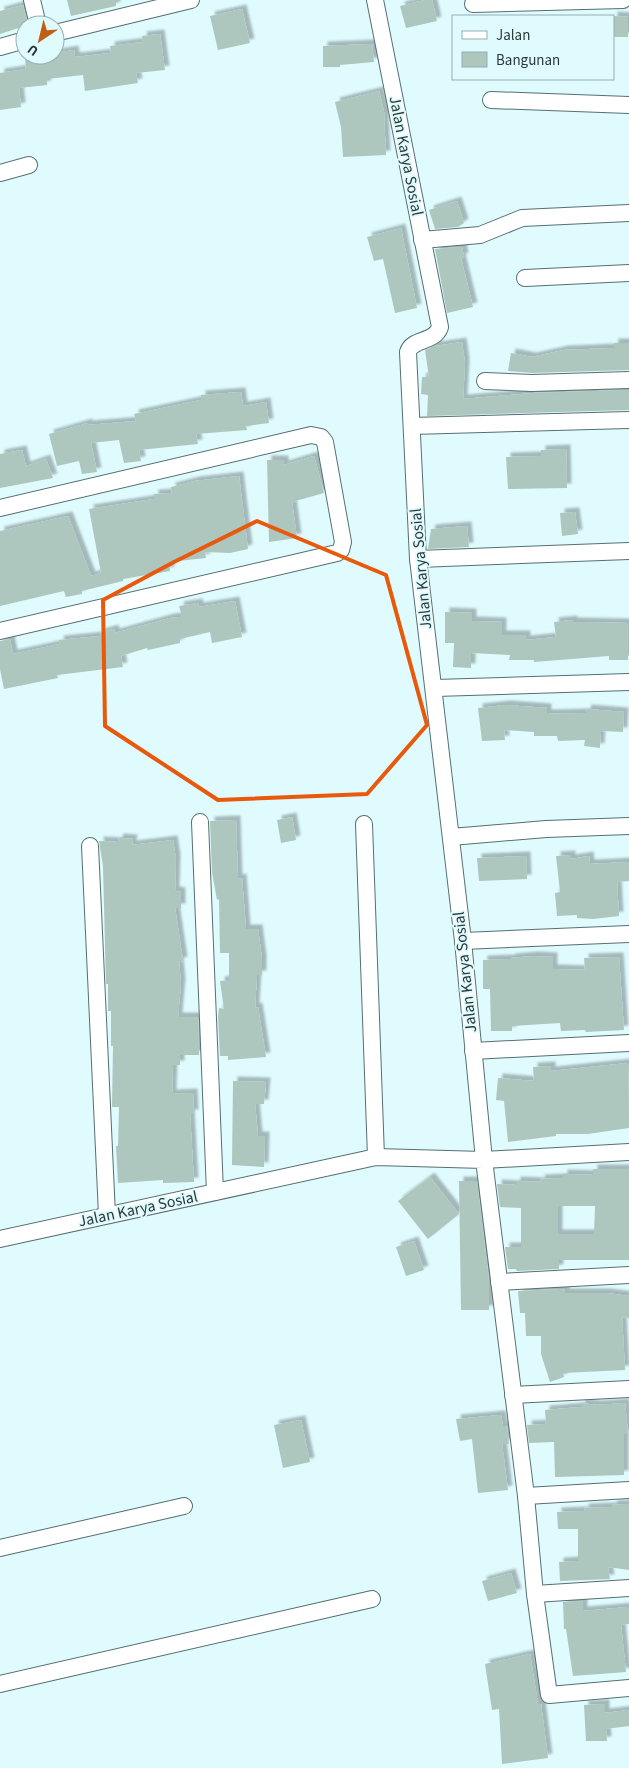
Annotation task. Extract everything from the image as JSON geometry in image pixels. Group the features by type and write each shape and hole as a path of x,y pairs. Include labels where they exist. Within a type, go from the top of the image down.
{"street":[{"path":"32,0 36,15"},
{"path":"65,30 158,4 191,0"},
{"name":"Jalan Karya Sosial","path":"375,0 440,327 434,336 412,345 408,352 418,559 435,688 463,941 484,1160"},
{"path":"473,4 623,0"},
{"path":"0,46 15,42"},
{"path":"491,100 629,105"},
{"path":"0,173 29,166"},
{"path":"422,240 480,234 522,218 629,213"},
{"path":"525,278 629,274"},
{"path":"485,381 532,383 629,380"},
{"path":"412,426 629,420"},
{"path":"0,508 311,435 321,437 325,442 343,542 341,550 337,554 0,631"},
{"path":"418,559 629,551"},
{"path":"435,688 629,682"},
{"path":"200,822 215,1192"},
{"path":"364,824 376,1157"},
{"path":"450,837 546,829 629,826"},
{"path":"90,846 107,1215"},
{"path":"463,941 629,934"},
{"path":"473,1052 629,1043"},
{"name":"Jalan Karya Sosial","path":"0,1239 376,1157 484,1160 629,1152"},
{"path":"484,1160 526,1496 534,1594 549,1694 629,1688"},
{"path":"499,1282 629,1274"},
{"path":"513,1395 629,1389"},
{"path":"526,1496 629,1490"},
{"path":"0,1548 184,1506"},
{"path":"534,1594 629,1588"},
{"path":"0,1684 372,1600"}],"highlighted area":[{"path":"257,521 386,575 427,725 367,794 218,800 105,726 103,600"}],"building":[{"path":"67,0 116,0 116,6 71,16"},
{"path":"432,0 437,21 406,28 400,6"},
{"path":"23,5 26,15 15,15 15,29 0,34 0,11"},
{"path":"242,9 250,43 218,50 210,16"},
{"path":"614,16 628,17 628,37 614,37"},
{"path":"160,34 165,70 136,73 138,83 85,91 83,75 47,79 47,85 19,88 21,107 0,110 0,73 26,69 26,65 65,65 65,51 74,50 75,57 111,53 110,46 143,42 142,36"},
{"path":"372,44 374,62 340,65 340,67 323,67 323,46"},
{"path":"379,91 385,116 386,155 343,157 341,127 335,102"},
{"path":"457,201 464,223 458,227 435,229 429,210"},
{"path":"401,228 417,308 395,313 383,259 374,261 367,237"},
{"path":"462,247 464,257 461,258 473,307 447,313 435,249"},
{"path":"462,342 465,363 463,399 533,393 629,390 629,410 427,416 428,395 421,394 422,377 429,377 425,350 435,346"},
{"path":"614,343 629,343 629,370 532,373 508,371 511,353 532,357 564,350 614,348"},
{"path":"241,392 243,406 266,402 269,423 246,426 247,430 196,434 198,444 139,450 141,461 124,463 119,440 91,443 97,472 82,474 79,461 57,466 49,434 88,423 88,425 136,421 134,414 201,400 201,395"},
{"path":"566,449 567,488 508,489 506,457 541,456 541,450"},
{"path":"22,450 26,466 46,459 53,478 0,488 0,454"},
{"path":"314,456 324,493 292,502 297,538 269,542 267,460 284,460 284,465"},
{"path":"239,476 248,549 230,553 205,552 206,558 169,562 170,571 123,579 123,581 82,591 82,594 66,597 64,591 0,606 0,531 68,516 91,576 101,573 89,509 154,499 154,494 172,493 171,487 195,481"},
{"path":"575,512 578,534 562,536 560,513"},
{"path":"467,526 469,547 428,549 431,529"},
{"path":"235,601 242,637 212,643 210,632 180,639 180,643 148,650 147,648 121,656 123,667 57,675 58,678 4,689 0,669 0,641 10,639 13,654 60,644 59,640 101,636 100,633 114,629 115,633 170,618 182,617 179,606 198,603 199,607"},
{"path":"445,612 472,613 472,621 502,622 502,635 526,635 526,640 556,637 554,622 573,620 573,622 627,623 628,660 609,660 609,656 534,662 534,660 509,660 510,655 471,653 471,668 453,667 454,643 445,643"},
{"path":"506,705 547,708 547,714 586,713 587,709 624,712 623,732 601,731 600,748 584,746 585,740 558,741 557,736 534,736 534,732 504,730 505,740 482,741 478,708"},
{"path":"292,817 296,840 281,843 277,820"},
{"path":"236,820 238,879 242,878 246,929 258,929 262,959 262,975 257,975 255,1008 258,1007 266,1057 228,1060 228,1056 220,1056 218,1017 219,1008 224,1009 220,981 229,980 229,953 220,953 219,899 217,900 212,872 210,821"},
{"path":"119,838 133,839 132,845 173,840 176,859 175,891 181,892 181,908 175,908 183,961 179,962 181,983 178,1017 198,1017 199,1055 180,1055 180,1065 173,1065 172,1094 193,1093 194,1114 190,1114 194,1182 163,1183 163,1180 118,1183 116,1146 118,1146 119,1107 112,1107 113,1046 111,1046 111,1011 108,1011 108,984 106,984 103,866 99,841 118,842"},
{"path":"571,855 571,859 589,856 590,864 629,862 629,881 617,882 619,916 593,919 577,918 577,915 557,916 555,893 560,892 556,856"},
{"path":"526,856 527,879 479,881 477,858"},
{"path":"533,956 553,957 553,969 585,970 584,958 619,957 624,1030 561,1031 560,1023 512,1026 512,1031 491,1031 490,989 483,989 483,960"},
{"path":"628,1063 629,1128 588,1134 556,1134 556,1136 508,1142 504,1101 496,1100 498,1078 534,1081 533,1067 551,1066 551,1071"},
{"path":"233,1081 266,1082 264,1104 255,1104 258,1136 265,1136 264,1167 232,1165"},
{"path":"593,1169 629,1169 629,1260 559,1260 559,1269 517,1271 516,1269 508,1269 505,1247 521,1247 521,1208 500,1207 497,1184 516,1185 516,1181 541,1182 540,1179 563,1178 563,1174 593,1175","holes":["558,1206 595,1206 594,1234 558,1234"]},
{"path":"430,1177 459,1214 428,1239 398,1201"},
{"path":"459,1181 477,1181 489,1281 489,1310 461,1310"},
{"path":"414,1241 424,1270 406,1276 396,1247"},
{"path":"565,1290 565,1293 606,1293 629,1296 629,1318 622,1317 625,1370 563,1373 564,1377 550,1382 541,1354 541,1336 526,1336 525,1313 520,1313 518,1291"},
{"path":"581,1403 597,1405 625,1403 628,1434 624,1434 624,1475 555,1477 554,1442 529,1443 527,1425 546,1424 545,1410 581,1407"},
{"path":"501,1415 503,1426 507,1426 509,1444 502,1444 508,1490 478,1493 472,1439 460,1441 456,1419"},
{"path":"301,1420 310,1462 283,1468 274,1425"},
{"path":"629,1504 629,1570 608,1567 610,1579 560,1581 559,1562 578,1561 578,1529 558,1529 557,1512 585,1511 584,1508 613,1507 612,1505"},
{"path":"511,1573 517,1593 488,1601 482,1581"},
{"path":"583,1601 583,1611 629,1607 629,1624 621,1625 626,1672 573,1676 566,1629 564,1629 563,1602"},
{"path":"530,1654 538,1704 541,1704 548,1758 502,1764 499,1709 492,1710 485,1664"},
{"path":"605,1704 605,1713 629,1710 629,1726 606,1729 607,1741 586,1741 584,1705"}]}
